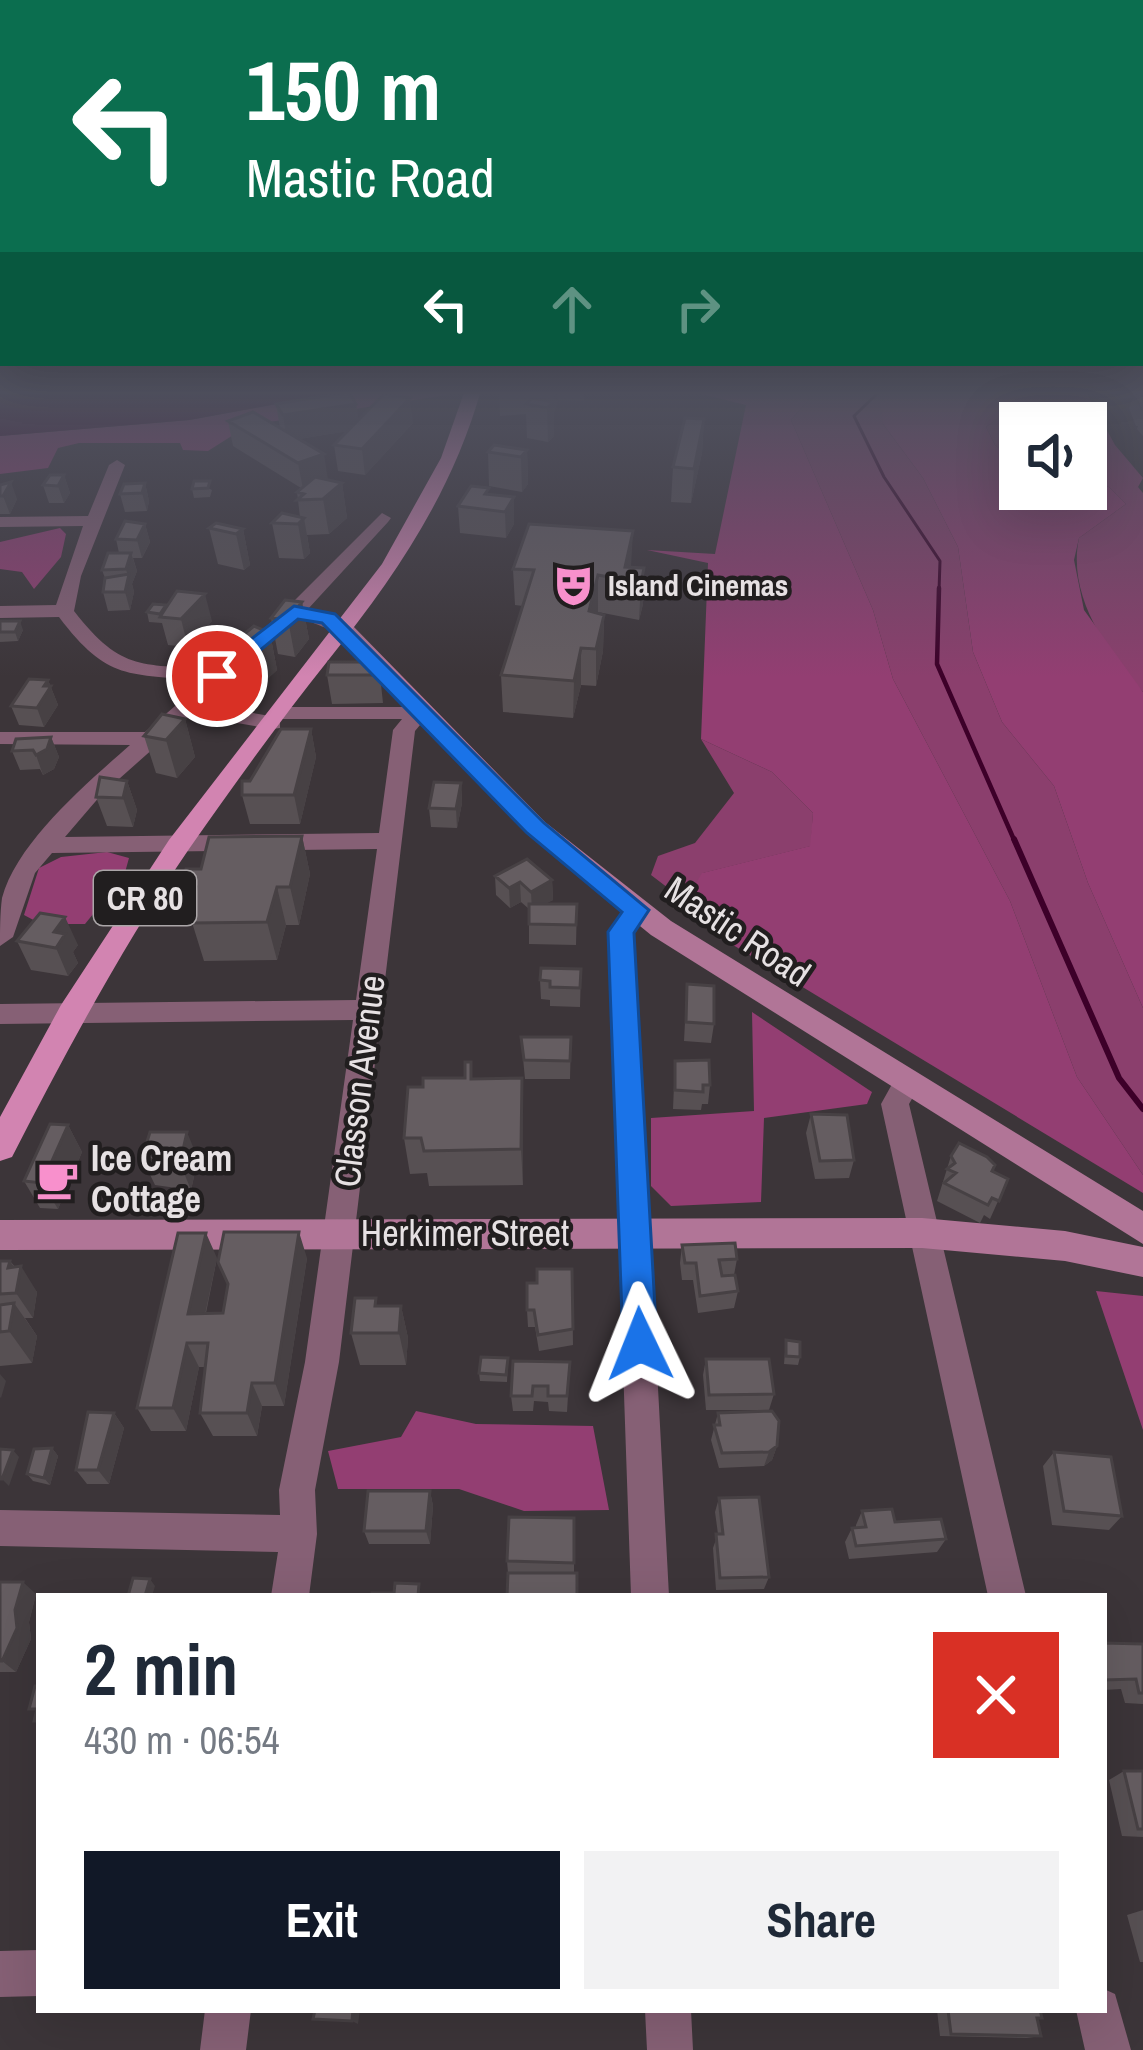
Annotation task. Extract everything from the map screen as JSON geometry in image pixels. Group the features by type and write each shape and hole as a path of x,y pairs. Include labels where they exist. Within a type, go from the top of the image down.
{"main road":[{"name":"CR 80","path":"0,1148 72,1013 178,846 344,630 439,486"},
{"name":"Mastic Road","path":"344,630 419,713 536,828 636,910 906,1085 1143,1229"},
{"name":"Herkimer Street","path":"0,1235 922,1233 1042,1244 1143,1262"}],"street":[{"path":"64,611 108,486"},
{"path":"0,937 12,871 46,844 148,739 294,612 382,518"},
{"path":"0,522 94,520"},
{"path":"0,612 64,611"},
{"path":"64,611 106,663 217,676"},
{"path":"294,612 328,618 344,630"},
{"path":"183,707 275,718 419,713"},
{"name":"Classon Avenue","path":"290,1593 299,1534 297,1490 340,1233 404,730 419,713"},
{"path":"0,738 148,739"},
{"path":"46,844 390,841"},
{"path":"636,910 621,932 650,1593"},
{"path":"0,1015 369,1010"},
{"path":"906,1085 895,1103 1006,1593"},
{"path":"0,1528 299,1534"},
{"path":"0,1974 36,1973"},
{"path":"223,2050 228,2013"},
{"path":"668,2013 670,2050"},
{"path":"1100,2013 1108,2050"}],"shaded area":[{"path":"729,486 819,486 873,610 893,679 1010,901 1077,1077 1143,1175 1143,1193 710,931 685,901 702,873 810,846 813,813 772,772 701,739 708,563 647,550 715,554"},
{"path":"819,486 927,486 958,547 973,652 1002,722 1054,786 1088,883 1143,1008 1143,1175 1077,1077 1010,901 893,679 873,610"},
{"path":"927,486 999,486 999,510 1107,510 1109,487 1126,504 1079,538 1074,560 1084,610 1143,692 1143,1008 1088,883 1054,786 1002,722 973,652 958,547"},
{"path":"1107,486 1139,486 1143,493 1143,692 1093,621 1084,601 1077,559 1079,538 1126,504"},
{"path":"60,528 66,534 61,557 34,589 22,572 0,569 0,542"},
{"path":"701,739 772,772 813,813 811,846 703,873 685,901 651,875 658,856 695,843 734,793"},
{"path":"107,852 129,858 124,876 85,924 41,924 24,915 39,868 61,857"},
{"path":"752,1012 872,1092 867,1104 764,1118 761,1202 671,1206 651,1186 651,1118 754,1111"},
{"path":"1096,1291 1143,1296 1143,1430"},
{"path":"416,1411 476,1424 593,1426 609,1510 524,1511 459,1489 338,1489 328,1451 401,1437"}],"building":[{"path":"123,486 144,486 142,493 120,494"},
{"path":"305,486 339,486 323,499 297,500 304,494 297,492"},
{"path":"471,486 489,488 485,494 514,497 505,512 458,506"},
{"path":"282,513 304,518 298,524 272,523"},
{"path":"125,521 145,524 137,540 116,539"},
{"path":"216,523 243,529 236,534 209,528"},
{"path":"529,524 633,531 625,567 644,568 641,583 598,575 589,611 604,615 596,649 581,648 574,681 501,675 534,570 513,569"},
{"path":"108,553 131,553 126,569 102,570"},
{"path":"129,574 125,592 103,592 105,578"},
{"path":"177,591 205,594 181,619 160,617"},
{"path":"285,600 302,602 288,620 271,618"},
{"path":"153,604 166,605 160,614 147,612"},
{"path":"0,621 20,621 15,632 0,632"},
{"path":"254,626 270,633 256,645 238,639"},
{"path":"329,662 367,662 380,675 327,675"},
{"path":"29,679 48,680 44,686 51,686 37,708 11,706"},
{"path":"162,714 185,719 166,740 144,736"},
{"path":"281,729 311,729 294,795 242,795 242,781 250,781"},
{"path":"51,737 47,749 36,755 33,750 12,751 16,739"},
{"path":"100,777 127,781 123,798 96,797"},
{"path":"434,782 461,783 456,809 429,808"},
{"path":"302,836 290,887 277,887 267,922 192,923 196,887 181,887 186,869 201,869 209,837"},
{"path":"527,859 552,880 531,892 520,882 509,888 495,876"},
{"path":"529,904 577,904 576,925 529,924"},
{"path":"40,913 65,917 54,932 65,934 56,948 17,941"},
{"path":"541,968 581,969 580,988 550,987 550,981 540,980"},
{"path":"687,984 714,986 714,1024 686,1022"},
{"path":"521,1037 571,1037 570,1061 524,1060"},
{"path":"709,1060 710,1085 703,1085 703,1092 675,1090 675,1061"},
{"path":"465,1062 471,1062 471,1079 522,1078 521,1149 424,1151 421,1138 404,1138 408,1087 423,1087 423,1078 465,1078"},
{"path":"811,1114 847,1115 854,1160 820,1161"},
{"path":"50,1124 68,1125 42,1183 24,1181"},
{"path":"150,1132 187,1132 180,1163 142,1158"},
{"path":"959,1143 987,1157 995,1165 992,1171 1008,1179 999,1201 992,1198 988,1205 944,1183 956,1173 947,1169 955,1163 951,1156"},
{"path":"224,1232 299,1232 275,1383 252,1383 247,1413 200,1413 208,1343 187,1343 173,1408 137,1408 178,1233 206,1233 188,1314 223,1313 228,1284 218,1262"},
{"path":"735,1243 737,1259 719,1260 722,1276 735,1275 738,1291 700,1296 696,1263 685,1263 682,1245"},
{"path":"0,1261 10,1261 8,1268 21,1266 16,1293 0,1294"},
{"path":"537,1269 572,1269 573,1329 538,1335 534,1310 527,1310 527,1283 537,1283"},
{"path":"355,1298 376,1298 375,1306 401,1306 399,1333 351,1333"},
{"path":"14,1303 9,1331 0,1332 0,1305"},
{"path":"786,1340 800,1342 800,1357 786,1356"},
{"path":"481,1357 508,1358 506,1375 479,1373"},
{"path":"706,1359 769,1359 774,1394 709,1395"},
{"path":"513,1361 570,1362 567,1396 548,1396 548,1386 533,1386 532,1396 511,1396"},
{"path":"772,1411 779,1421 777,1446 769,1452 722,1453 714,1425 720,1425 718,1413"},
{"path":"88,1412 114,1413 98,1470 76,1470"},
{"path":"52,1448 44,1478 27,1474 34,1449"},
{"path":"0,1449 13,1450 2,1479 0,1479"},
{"path":"1054,1452 1111,1457 1122,1516 1064,1511"},
{"path":"368,1491 430,1491 426,1531 364,1531"},
{"path":"759,1497 769,1577 720,1578 719,1498"},
{"path":"892,1509 895,1522 941,1519 946,1539 856,1546 852,1528 866,1527 862,1511"},
{"path":"509,1517 574,1518 574,1563 507,1561"},
{"path":"508,1573 577,1573 577,1593 507,1593"},
{"path":"133,1578 150,1579 146,1593 129,1593"},
{"path":"0,1582 23,1582 15,1610 17,1628 2,1661 0,1661"},
{"path":"395,1583 419,1584 418,1593 394,1593"},
{"path":"1107,1643 1143,1644 1143,1693 1136,1679 1107,1680"},
{"path":"35,1686 36,1686 36,1709 29,1709"},
{"path":"1124,1771 1143,1771 1143,1829 1138,1829"},
{"path":"314,2013 353,2013 352,2021 313,2019"},
{"path":"948,2013 1041,2013 1042,2018 1037,2018 1041,2036 951,2034"}],"waterway":[{"path":"890,486 940,561 939,591"},
{"path":"939,588 937,664 1015,842"},
{"path":"1014,839 1119,1078 1143,1109"}],"place":[{"name":"Island Cinemas","path":"574,585"},
{"name":"Ice Cream Cottage","path":"57,1179"}],"route":[{"path":"217,676 294,612 328,618 536,828 636,910 621,932 640,1344"}]}
